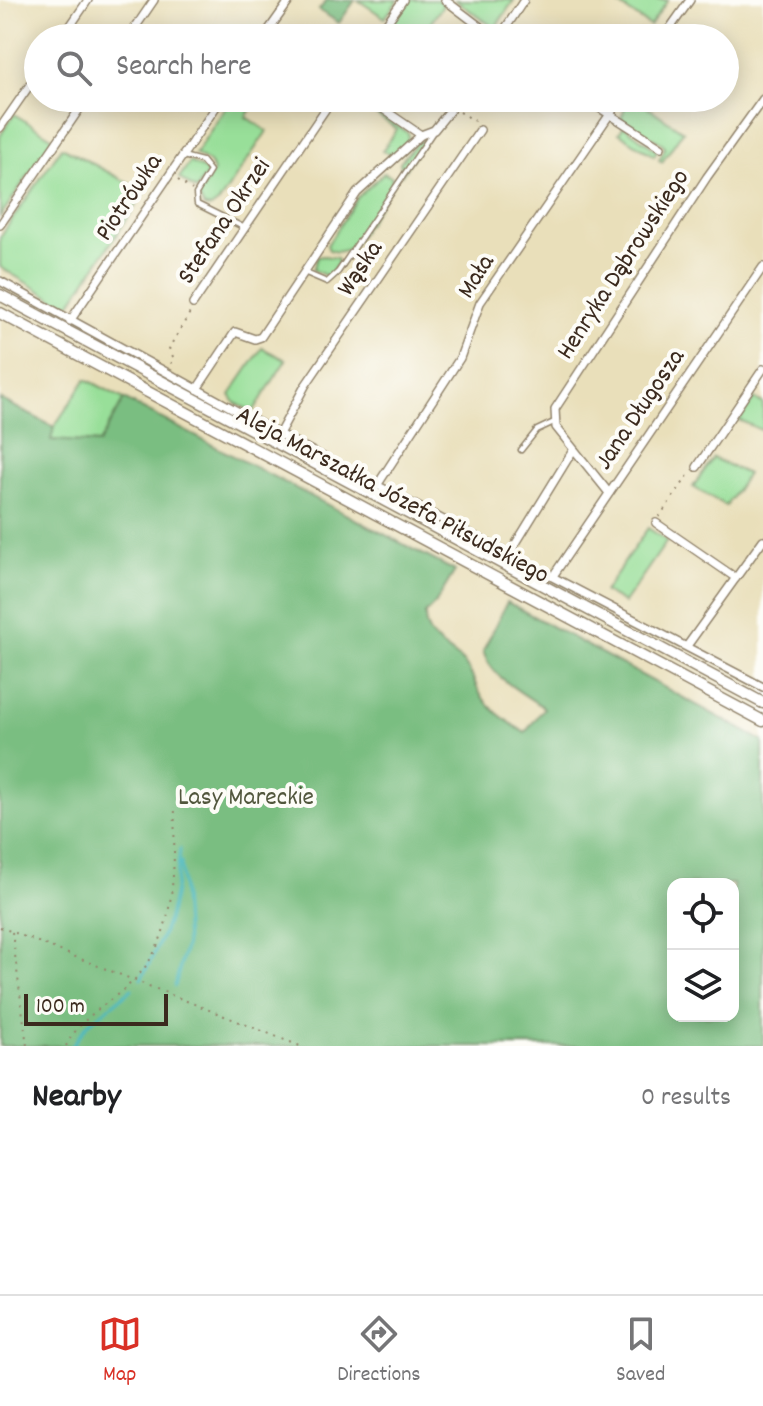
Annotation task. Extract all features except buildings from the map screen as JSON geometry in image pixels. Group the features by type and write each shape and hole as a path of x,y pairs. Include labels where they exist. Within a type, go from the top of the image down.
{"main road":[{"name":"Aleja Marszałka Józefa Piłsudskiego","path":"0,295 763,703"},
{"name":"Aleja Marszałka Józefa Piłsudskiego","path":"0,313 763,721"}],"street":[{"path":"72,24 88,0"},
{"path":"138,24 154,0"},
{"path":"273,24 290,0"},
{"path":"386,24 403,0"},
{"path":"445,0 478,24"},
{"path":"507,24 524,0"},
{"path":"673,24 690,0"},
{"path":"0,128 24,93"},
{"name":"Henryka Dąbrowskiego","path":"554,422 557,404 707,177 763,99"},
{"path":"0,225 77,112"},
{"name":"Piotrówka","path":"70,321 213,112"},
{"name":"Stefana Okrzei","path":"193,304 324,112"},
{"path":"387,112 421,135"},
{"path":"197,389 235,332 255,339 261,337 357,193 421,135 434,130 448,112"},
{"path":"605,112 661,147"},
{"name":"Mała","path":"378,484 460,358 480,303 611,112"},
{"name":"Wąska","path":"279,434 305,386 480,130"},
{"name":"Jana Długosza","path":"553,576 763,267"},
{"path":"0,281 279,434 763,687"},
{"path":"697,467 763,369"},
{"path":"554,422 572,452 609,493"},
{"path":"510,553 572,452"},
{"path":"656,523 736,578"},
{"path":"687,646 736,578 759,553 763,540"}],"lane":[{"path":"305,272 327,282 338,272 434,130"},
{"path":"183,156 202,161 210,171 196,194 197,204 245,228"},
{"name":"Henryka Dąbrowskiego","path":"521,450 537,430 554,422"}],"path":[{"path":"460,112 481,125 480,130"},
{"path":"169,176 196,194"},
{"name":"Stefana Okrzei","path":"167,372 174,359 169,348 193,304"},
{"path":"656,523 683,481 697,467"},
{"path":"66,1046 88,1017 134,980 166,924 172,897 175,807"},
{"path":"0,927 300,1046"},
{"path":"12,932 27,1046"}],"green space":[{"path":"327,0 355,0 339,23 319,10"},
{"path":"358,0 398,0 385,18"},
{"path":"406,0 439,0 444,4 430,24 390,24"},
{"path":"455,0 514,0 498,24 489,24"},
{"path":"612,0 668,0 651,24"},
{"path":"223,112 249,112 246,117 267,131 219,202 211,208 204,207 198,195 214,171 209,163 195,154"},
{"path":"372,112 380,112 409,134 407,143 394,155 382,151 397,129"},
{"path":"623,112 655,112 683,131 662,162 659,160 665,148 663,144 621,119"},
{"path":"14,114 53,138 0,217 0,136"},
{"path":"624,126 657,151 654,156 619,133"},
{"path":"419,140 423,142 402,174 400,162"},
{"path":"62,147 145,192 70,304 64,305 0,267 0,237"},
{"path":"190,162 208,172 196,190 179,178"},
{"path":"384,173 392,177 391,187 351,249 329,250 327,245 358,197"},
{"path":"317,257 337,258 338,262 329,277 313,270"},
{"path":"262,348 286,360 253,412 235,403 230,395"},
{"path":"86,379 124,399 100,443 50,440 54,427"},
{"name":"Lasy Mareckie","path":"0,399 54,427 51,440 99,443 124,399 455,571 435,604 425,614 429,632 466,666 490,706 525,733 544,708 500,677 483,651 507,602 763,741 763,1046 0,1046"},
{"path":"754,399 763,403 763,431 739,420"},
{"path":"713,458 747,474 726,506 693,487"},
{"path":"648,528 667,541 624,603 604,592"}],"waterway":[{"path":"141,979 169,916 180,849"},
{"path":"175,986 186,943 181,862"},
{"path":"72,1046 88,1024 132,989"}]}
